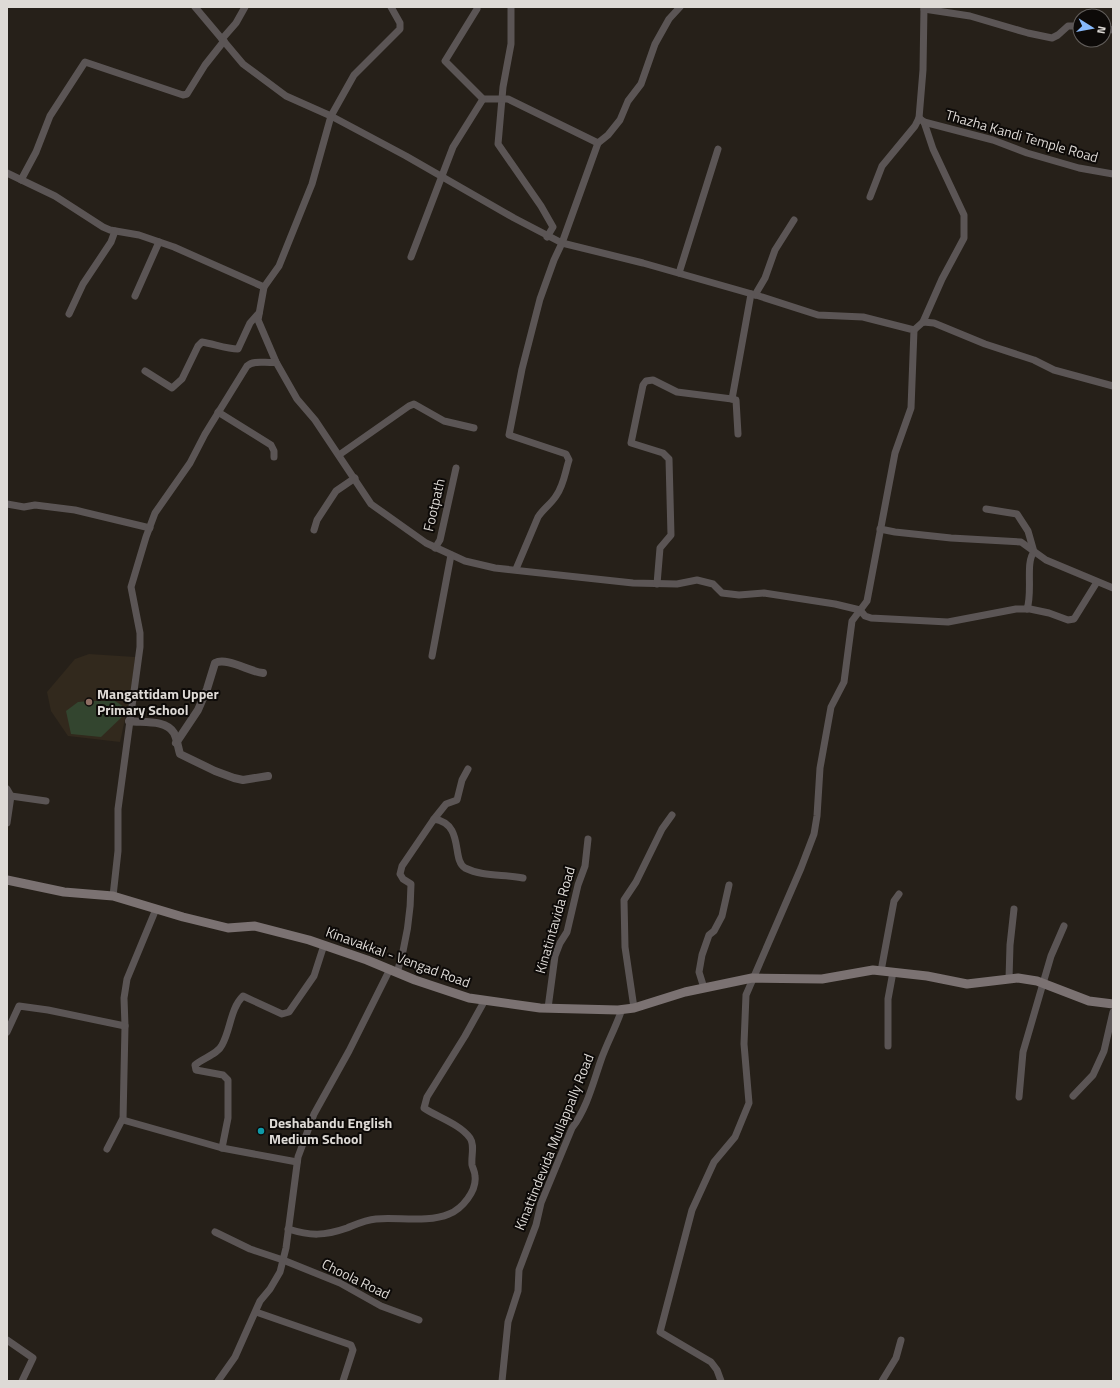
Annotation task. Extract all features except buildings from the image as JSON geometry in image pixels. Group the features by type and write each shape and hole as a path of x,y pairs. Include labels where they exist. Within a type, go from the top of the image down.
{"main road":[{"name":"Kinavakkal - Vengad Road","path":"7,880 64,892 113,896 183,917 228,928 255,926 324,945 415,980 469,998 548,1008 634,1008 704,988 752,978 822,979 873,970 967,984 1018,978 1042,983 1089,1000 1113,1004"}],"street":[{"path":"195,7 243,64 286,96 331,116 443,177 548,237 562,243 753,294 818,315 863,317 914,330"},
{"path":"21,180 36,152 50,116 84,62 136,78 176,94 187,94 205,64 241,16 245,7"},
{"path":"391,7 400,23 400,29 354,75 331,116 312,184 279,266 264,287 258,320 276,362 297,399 315,420 371,504 390,520 435,548 451,555 480,564 633,583 677,584 697,580 713,584 722,592 739,595 764,593 835,604 860,610 865,616 871,618 948,622 1016,609 1027,609 1050,613 1068,620 1074,619 1097,582"},
{"path":"511,7 511,44 502,99 498,144 553,228 548,237"},
{"path":"516,569 538,517 542,510 556,496 562,484 569,460 566,454 509,435 522,369 540,299 598,143 608,135 620,120 628,101 641,84 655,44 669,20 680,7"},
{"path":"721,1381 717,1370 711,1362 660,1332 692,1210 714,1162 735,1137 749,1103 744,1044 746,995 752,978 801,868 814,834 817,816 820,768 831,707 844,682 852,621 867,601 895,453 911,408 914,330 923,322 942,279 964,238 964,214 933,149 922,120 924,8 970,16 1028,33 1052,38 1068,26 1072,26"},
{"path":"477,9 445,61 483,99 508,99 598,143"},
{"path":"411,257 443,177 453,147 483,99"},
{"path":"870,197 882,166 915,126 922,120"},
{"name":"Thazha Kandi Temple Road","path":"922,120 993,140 1027,153 1079,168 1113,174"},
{"path":"679,273 718,149"},
{"path":"7,173 55,196 103,227 115,231 139,235 174,247 264,287"},
{"path":"732,399 753,294 765,278 775,250 794,220"},
{"path":"70,314 83,284 111,242 115,231"},
{"path":"135,296 159,242"},
{"path":"145,371 172,388 182,379 198,346 202,342 238,349 250,322 260,312"},
{"path":"923,322 934,323 985,344 1034,360 1054,370 1113,386"},
{"path":"113,896 118,851 118,809 136,679 140,633 131,587 156,513 190,463 218,412 250,363 268,364 276,362"},
{"path":"657,584 660,548 671,535 670,471 669,459 667,455 631,444 643,385 646,381 653,380 677,392 736,400 738,406 738,434"},
{"path":"339,455 414,404 444,421 474,428"},
{"path":"218,412 270,445 274,451 274,457"},
{"name":"Footpath","path":"435,548 440,540 456,468"},
{"path":"314,530 316,520 336,492 355,478"},
{"path":"7,504 24,507 35,505 76,510 150,528"},
{"path":"986,509 1017,514 1028,531 1034,552 1029,561 1031,591 1027,609"},
{"path":"880,529 951,538 1021,542 1046,560 1113,588"},
{"path":"432,656 451,555"},
{"path":"176,743 198,710 207,689 215,663 218,661 227,662 263,673"},
{"path":"129,721 151,722 171,729 180,754 215,771 243,780 268,776"},
{"path":"218,1381 235,1357 260,1301 270,1289 280,1272 288,1229 297,1162 314,1114 403,952 411,898 411,884 403,879 400,874 402,866 446,804 457,800 462,780 468,769"},
{"path":"7,823 9,792 46,801"},
{"path":"634,1008 625,948 624,900 636,882 659,835 672,815"},
{"path":"434,819 441,820 450,828 457,844 460,863 464,868 496,876 513,876 523,878"},
{"name":"Kinatintavida Road","path":"548,1008 555,956 560,943 567,932 578,885 585,866 588,839"},
{"path":"704,988 699,972 702,956 709,936 714,931 722,916 729,885"},
{"path":"881,971 894,901 899,894"},
{"path":"107,1149 122,1120 126,1026 124,998 127,979 156,909"},
{"path":"1009,979 1010,945 1014,909"},
{"path":"1019,1097 1023,1052 1040,999 1042,983 1051,956 1064,926"},
{"path":"222,1148 228,1118 228,1080 223,1075 196,1070 195,1065 201,1059 213,1054 222,1047 232,1015 239,1000 243,996 282,1014 289,1012 314,976 324,945"},
{"path":"888,1046 888,999 893,972"},
{"path":"288,1229 306,1235 319,1236 344,1229 360,1222 376,1219 402,1217 415,1219 449,1214 470,1196 476,1178 472,1165 473,1148 470,1138 459,1129 424,1108 427,1097 465,1036 484,1000"},
{"path":"7,1032 19,1006 48,1010 126,1026"},
{"name":"Kinattindevida Mullappally Road","path":"502,1381 508,1322 518,1290 519,1270 536,1225 541,1203 572,1128 579,1119 589,1098 601,1060 622,1009"},
{"path":"1073,1096 1093,1075 1104,1051 1113,1012"},
{"path":"122,1120 222,1148 297,1162"},
{"name":"Choola Road","path":"215,1232 250,1249 340,1283 381,1306 419,1320"},
{"path":"256,1312 290,1322 350,1345 353,1350 343,1381"},
{"path":"7,1340 33,1358 22,1381"},
{"path":"882,1381 896,1358 902,1340"}],"shaded area":[{"name":"Mangattidam Upper Primary School","path":"89,654 135,657 131,692 120,742 68,736 51,711 47,692 75,659"}],"green space":[{"path":"115,701 124,707 125,714 101,737 71,734 66,711 78,702"}],"place":[{"name":"Mangattidam Upper Primary School","path":"89,702"},
{"name":"Deshabandu English Medium School","path":"261,1131"}]}
